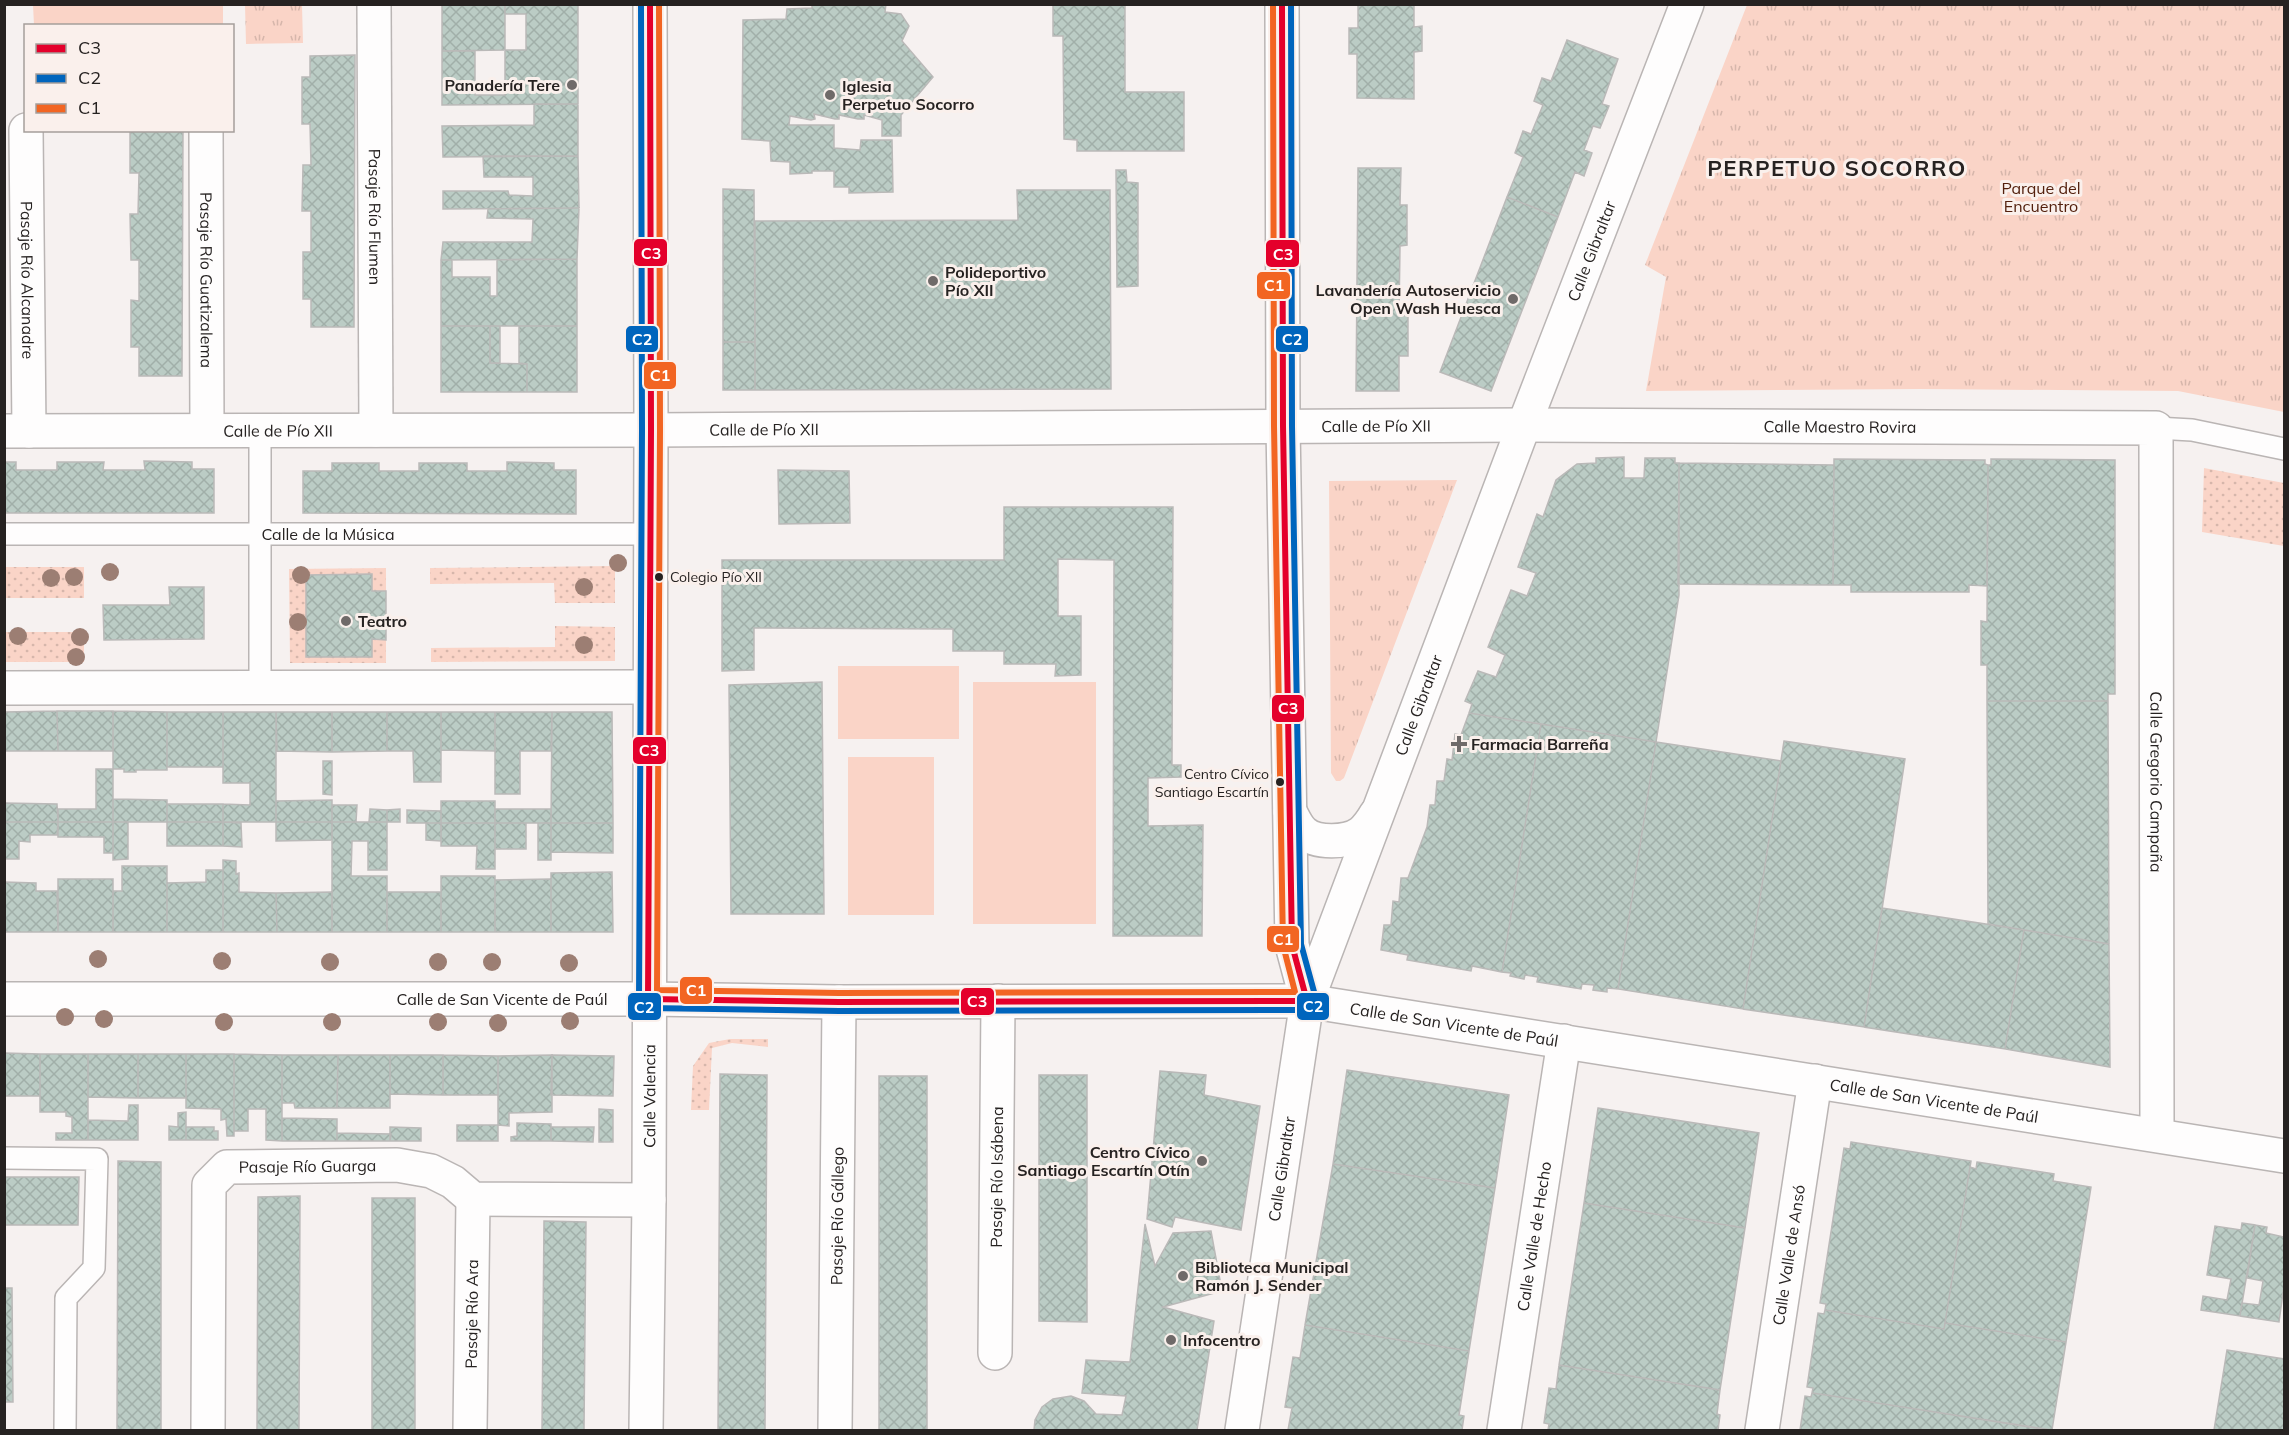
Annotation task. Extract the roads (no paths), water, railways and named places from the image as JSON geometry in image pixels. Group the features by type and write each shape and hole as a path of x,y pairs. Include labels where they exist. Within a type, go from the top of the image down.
{"street":[{"name":"Pasaje Río Flumen","path":"374,4 376,430"},
{"name":"Calle Valencia","path":"646,1431 649,1200 650,4"},
{"path":"1282,4 1283,426 1292,945 1307,1001"},
{"name":"Calle Gibraltar","path":"1242,1431 1307,1001 1524,425 1687,4"},
{"name":"Pasaje Río Alcanadre","path":"17,431 26,132"},
{"name":"Pasaje Río Guatizalema","path":"206,132 207,430"},
{"name":"Calle de Pío XII","path":"17,431 1524,425"},
{"name":"Calle Maestro Rovira","path":"1524,425 2156,428"},
{"name":"Calle Gregorio Campaña","path":"2156,428 2157,1135"},
{"path":"4,688 650,687"},
{"path":"1290,812 1304,833 1320,839 1335,841 1361,833 1378,811"},
{"name":"Calle de San Vicente de Paúl","path":"4,999 1307,1001 2284,1156"},
{"name":"Pasaje Río Isábena","path":"995,1353 998,1001"},
{"name":"Pasaje Río Gállego","path":"835,1431 838,1002"},
{"name":"Calle Valle de Hecho","path":"1504,1431 1564,1041"},
{"name":"Calle Valle de Ansó","path":"1762,1431 1815,1081"},
{"name":"Pasaje Río Guarga","path":"208,1431 209,1185 227,1167 397,1165 431,1171 453,1182 473,1199"},
{"path":"473,1199 649,1200"},
{"name":"Pasaje Río Ara","path":"470,1431 473,1199"}],"lane":[{"path":"2156,428 2192,430 2284,449"},
{"path":"260,430 260,688"},
{"name":"Calle de la Música","path":"4,534 650,534"},
{"path":"4,1158 97,1159 94,1268 66,1298 65,1431"}],"place":[{"name":"Panadería Tere","path":"572,85"},
{"name":"Iglesia Perpetuo Socorro","path":"830,95"},
{"name":"Polideportivo Pío XII","path":"933,281"},
{"name":"Lavandería Autoservicio Open Wash Huesca","path":"1513,299"},
{"name":"Colegio Pío XII","path":"659,577"},
{"name":"Teatro","path":"346,621"},
{"name":"Farmacia Barreña","path":"1459,744"},
{"name":"Centro Cívico Santiago Escartín","path":"1280,782"},
{"name":"Centro Cívico Santiago Escartín Otín","path":"1202,1161"},
{"name":"Biblioteca Municipal Ramón J. Sender","path":"1183,1276"},
{"name":"Infocentro","path":"1171,1340"}],"district":[{"name":"PERPETUO SOCORRO","path":"1837,168"}],"park label":[{"name":"Parque del Encuentro","path":"2041,197"}]}
